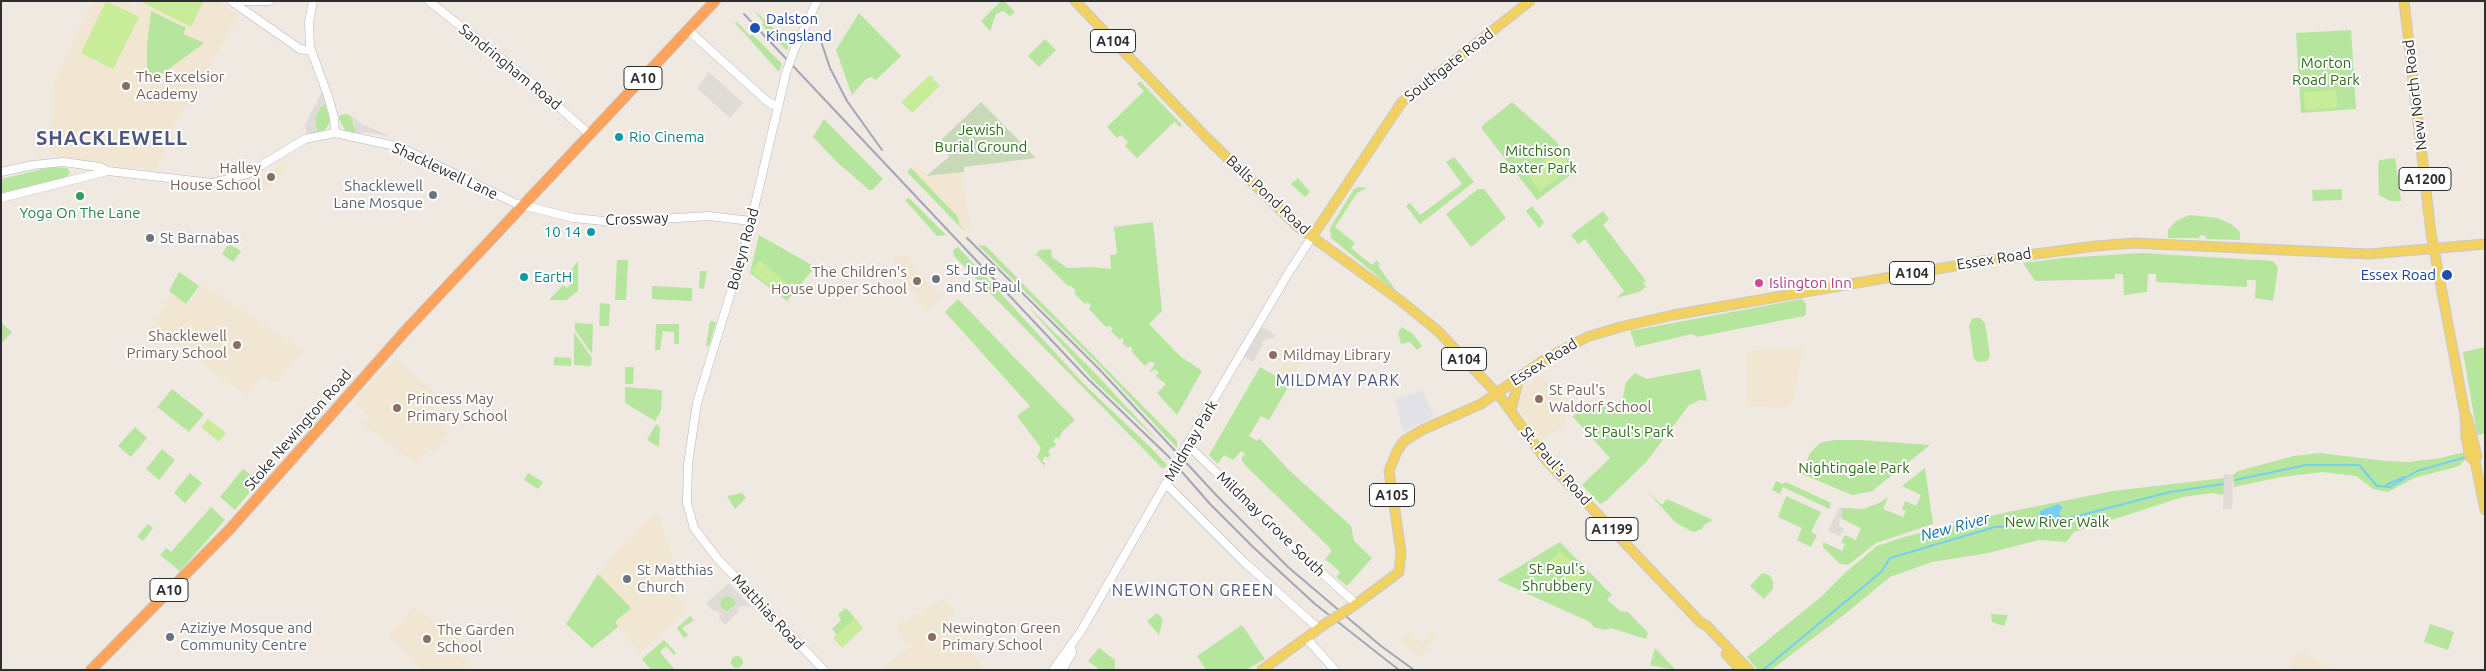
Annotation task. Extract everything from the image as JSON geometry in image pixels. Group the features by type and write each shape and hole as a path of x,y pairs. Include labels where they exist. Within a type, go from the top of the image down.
{"highway":[{"name":"A10","path":"524,206 589,134 714,2"},
{"name":"Stoke Newington Road","path":"91,670 237,521 408,329 524,206"}],"main road":[{"name":"Balls Pond Road","path":"1075,1 1206,137 1297,226 1431,324 1496,393"},
{"name":"Southgate Road","path":"1312,237 1402,102 1530,1"},
{"name":"New North Road","path":"2404,1 2434,248"},
{"name":"Essex Road","path":"1496,393 1544,360 1582,338 1626,325 2017,255 2134,244 2353,254 2485,244"},
{"name":"A1200","path":"2434,248 2465,414 2472,429 2477,456 2475,461 2485,510"},
{"path":"1511,410 1519,378"},
{"name":"St. Paul's Road","path":"1496,393 1511,410 1546,460 1701,624 1703,630 1741,670"},
{"name":"A105","path":"1262,670 1391,580 1399,572 1401,565 1389,472 1400,446 1413,435 1481,404 1496,393"},
{"name":"St. Paul's Road","path":"1701,624 1707,626 1749,670"}],"street":[{"path":"232,1 300,50 311,51"},
{"path":"246,2 269,1"},
{"path":"313,1 309,22 311,51 329,99 334,118 335,133"},
{"name":"Sandringham Road","path":"429,1 529,80 589,134"},
{"name":"Boleyn Road","path":"687,501 688,464 698,403 751,221 786,72 817,1"},
{"path":"688,30 768,102 777,106"},
{"name":"Shacklewell Lane","path":"1,172 39,164 72,163 100,167 108,171 202,183 228,181 247,174 300,141 335,133 400,147 524,206"},
{"path":"72,163 75,172 72,180"},
{"name":"Shacklewell Lane","path":"1,198 72,180 101,175 108,171"},
{"name":"Crossway","path":"524,206 574,218 604,222 708,216 751,221"},
{"name":"Mildmay Park","path":"1053,670 1066,650 1071,647 1166,484 1185,447 1312,237"},
{"name":"Mildmay Grove South","path":"1185,447 1354,605"},
{"path":"1166,484 1244,562 1322,627"},
{"name":"Matthias Road","path":"687,501 694,528 717,558 824,670"},
{"path":"1306,638 1335,670"},
{"name":"Mildmay Park","path":"1062,670 1072,653 1071,647"}],"shaded area":[{"name":"The Excelsior Academy","path":"93,1 125,1 136,7 140,1 218,1 239,16 165,142 162,161 159,161 157,170 95,163 50,154 55,79"},
{"path":"709,72 743,103 730,118 697,88"},
{"path":"322,92 325,103 320,108 315,119 317,132 307,134 305,125"},
{"path":"351,116 362,124 390,136 363,132 360,134 356,133"},
{"name":"Halley House School","path":"284,161 287,169 268,189 260,182"},
{"path":"916,164 928,177 962,173 971,233 966,233 959,224 958,217 911,168"},
{"name":"The Children's House Upper School","path":"909,255 915,269 939,294 940,299 924,312 893,257"},
{"name":"Shacklewell Primary School","path":"203,285 303,351 276,383 263,375 246,395 153,327 170,294 187,305"},
{"path":"1259,325 1277,336 1262,341 1263,345 1253,362 1241,355"},
{"path":"1288,345 1301,353 1303,360 1290,383 1277,375 1289,353 1285,350"},
{"path":"1804,346 1793,400 1788,408 1747,406 1746,352"},
{"name":"Princess May Primary School","path":"395,359 441,398 429,415 450,432 434,452 429,449 418,465 364,425 370,417 353,401"},
{"name":"St Paul's Waldorf School","path":"1542,375 1567,413 1563,426 1540,441 1519,408 1520,389"},
{"path":"1423,391 1434,417 1403,431 1395,399"},
{"path":"2224,474 2233,475 2232,509 2223,509"},
{"path":"1839,507 1843,508 1839,526 1844,528 1840,536 1828,531"},
{"path":"659,515 677,574 666,584 689,610 640,652 614,623 630,608 598,574 647,520"},
{"path":"729,583 751,607 739,606 738,612 725,625 719,618 719,612 713,611 706,603","holes":["726,596 733,598 736,603 726,612 721,608 720,601"]},
{"name":"Newington Green Primary School","path":"946,598 954,613 948,617 985,670 879,670 909,648 895,626"},
{"name":"The Garden School","path":"414,607 467,644 459,656 477,670 421,670 390,634"},
{"path":"1432,631 1438,635 1421,657 1401,642 1409,632 1423,643"},
{"path":"2299,650 2334,670 2288,670"}],"green space":[{"path":"106,1 139,17 113,69 81,53"},
{"path":"140,1 204,1 191,27"},
{"path":"1001,1 1004,1 1015,12 1010,16 1003,11 996,14 990,31 981,21"},
{"path":"753,9 789,43 787,51 762,25 764,23"},
{"path":"151,11 186,28 183,34 204,43 158,77 147,76 147,45"},
{"path":"859,13 901,56 876,80 871,77 866,79 852,95 836,50"},
{"path":"737,22 782,64 779,72 735,23"},
{"name":"Morton Road Park","path":"2351,30 2356,109 2301,113 2296,33"},
{"path":"1045,39 1056,50 1039,67 1028,56"},
{"path":"930,75 940,86 912,113 901,102"},
{"path":"1140,81 1182,125 1180,127 1174,122 1137,158 1125,146 1128,142 1121,135 1117,138 1107,127 1144,91 1137,84"},
{"path":"2336,90 2337,108 2305,110 2304,92"},
{"name":"Jewish Burial Ground","path":"981,102 1036,158 964,167 964,172 926,176 949,157 939,142"},
{"name":"Mitchison Baxter Park","path":"1512,102 1555,140 1577,170 1537,200 1482,129 1482,126"},
{"path":"325,103 330,122 325,130 317,132 315,119 320,108"},
{"path":"347,114 351,116 356,133 345,130 339,118 340,115"},
{"path":"824,119 883,179 872,190 869,190 837,162 813,137"},
{"path":"1558,150 1571,167 1540,191 1527,174"},
{"path":"1454,157 1474,182 1420,224 1406,206 1410,203 1420,215 1462,184 1446,162"},
{"path":"2395,158 2401,201 2390,201 2379,195 2378,163 2380,160"},
{"path":"52,167 67,168 70,172 69,175 65,178 1,193 1,179"},
{"path":"911,168 958,217 959,224 966,233 907,172"},
{"path":"1298,178 1310,192 1305,197 1291,184"},
{"path":"1359,187 1367,188 1357,193 1335,227 1355,243 1351,248 1372,265 1377,260 1380,264 1378,266 1397,292 1331,238 1330,228 1354,189"},
{"path":"1478,189 1484,189 1506,218 1471,247 1446,214"},
{"path":"2342,189 2342,200 2313,201 2312,190"},
{"path":"909,198 946,235 937,236 905,200"},
{"path":"1532,206 1544,222 1539,228 1526,211"},
{"path":"1603,211 1609,219 1603,225 1646,281 1643,283 1646,287 1639,292 1616,298 1624,291 1585,239 1578,244 1571,235"},
{"path":"2189,215 2218,218 2231,224 2240,232 2240,240 2206,239 2206,236 2200,235 2199,238 2168,238 2168,230 2176,221"},
{"path":"1153,222 1162,311 1149,324 1180,356 1202,371 1177,415 1157,393 1166,384 1155,376 1159,373 1155,369 1150,371 1155,364 1150,361 1145,366 1131,351 1133,349 1130,346 1128,348 1122,343 1124,340 1122,338 1120,340 1111,331 1113,329 1110,326 1106,327 1089,309 1091,306 1088,302 1085,304 1074,293 1076,291 1070,285 1068,286 1037,255 1034,256 1040,250 1051,249 1052,257 1067,268 1093,267 1111,269 1110,255 1117,254 1114,227"},
{"path":"759,235 815,267 787,301 750,273"},
{"path":"230,245 241,251 233,262 222,254 227,246"},
{"path":"978,245 986,246 1177,441 1177,448 1101,367"},
{"path":"958,247 1084,384 1151,448 1167,465 1166,467 1162,468 954,256 953,250"},
{"path":"2141,253 2273,261 2278,268 2273,301 2255,298 2256,280 2247,280 2247,287 2156,282 2156,274 2148,274 2147,292 2124,295 2123,274 2115,274 2115,279 2035,281 2023,263 2064,258"},
{"path":"617,260 628,260 626,300 615,300"},
{"path":"760,260 788,284 779,294 751,271"},
{"path":"578,261 578,291 566,300 549,300 563,285 567,288 573,281 567,275"},
{"path":"700,271 707,271 704,289 699,288"},
{"path":"179,272 199,286 186,304 169,291"},
{"path":"652,286 692,288 692,301 652,299"},
{"path":"958,299 1075,420 1062,432 1059,439 1056,437 1053,442 1056,444 1054,448 1051,447 1048,452 1051,454 1048,458 1045,456 1042,461 1045,463 1044,466 1037,457 1041,448 1017,416 1030,406 945,312"},
{"path":"1802,299 1806,304 1806,314 1804,316 1697,337 1692,334 1636,347 1630,331"},
{"path":"600,303 610,304 609,326 599,326"},
{"path":"1026,304 1095,373 1158,441 1094,381"},
{"path":"1980,318 1985,323 1990,356 1987,361 1978,362 1974,359 1969,326 1972,319"},
{"path":"710,321 716,322 709,346 706,346"},
{"path":"1,323 12,332 1,344"},
{"path":"575,323 593,324 592,354 575,330"},
{"path":"656,324 679,324 679,344 674,344 674,332 663,331 660,350 655,350"},
{"path":"1402,327 1413,334 1422,346 1417,350 1410,342 1401,344 1398,333"},
{"path":"574,332 592,358 591,366 574,365"},
{"path":"2485,347 2485,433 2480,435 2477,434 2463,352"},
{"path":"554,357 571,358 571,366 554,365"},
{"path":"625,367 634,367 633,384 625,384"},
{"path":"1260,367 1290,384 1269,420 1261,416 1249,436 1257,441 1259,438 1290,471 1351,526 1354,541 1372,558 1347,586 1336,577 1340,572 1325,559 1331,552 1330,548 1246,466 1241,459 1245,454 1241,451 1233,460 1224,455 1218,464 1209,455"},
{"name":"St Paul's Park","path":"1700,369 1707,401 1700,400 1689,405 1647,461 1607,500 1600,504 1582,485 1610,458 1573,417 1582,405 1617,404 1623,397 1626,382 1635,373 1646,379"},
{"path":"625,387 662,390 661,411 655,421 625,403"},
{"path":"172,389 204,414 189,432 157,407"},
{"path":"208,419 226,433 219,442 201,427"},
{"path":"656,424 660,427 659,447 647,440"},
{"path":"135,427 147,438 131,457 118,446"},
{"name":"Nightingale Park","path":"1837,440 1930,445 1872,491 1852,495 1802,474 1810,453 1821,442"},
{"path":"162,449 175,460 159,480 146,469"},
{"path":"2465,452 2466,459 2459,466 2414,478 2388,492 2373,489 2356,476 2323,472 2281,477 2234,487 2233,475 2238,471 2294,456 2320,453 2409,462 2440,458"},
{"path":"1925,468 1933,524 1876,543 1848,565 1840,564 1823,547 1823,542 1842,551 1845,544 1841,542 1845,535 1856,540 1861,528 1842,519 1840,515 1843,508 1863,509 1879,503 1888,497 1883,509 1903,517 1906,511 1902,509 1905,501 1916,506 1921,495 1902,486"},
{"path":"243,469 259,481 235,510 220,497"},
{"path":"190,473 202,483 185,503 174,493"},
{"path":"528,473 543,482 538,489 524,480"},
{"name":"New River Walk","path":"2224,478 2224,495 2212,493 2183,497 2074,532 2066,542 2039,540 1988,553 1932,562 1890,577 1771,670 1758,670 1747,657 1821,597 1846,572 1877,546 1904,537 2008,512 2113,491"},
{"path":"1776,481 1783,484 1786,482 1831,503 1829,509 1783,487 1780,494 1772,490"},
{"path":"1647,491 1662,505 1667,499 1713,520 1704,525 1702,529 1693,532 1676,523"},
{"path":"742,493 746,498 735,509 727,496"},
{"path":"1786,496 1821,512 1811,532 1817,535 1811,547 1797,540 1802,528 1778,517"},
{"path":"211,507 225,520 180,571 160,555 166,548 171,552"},
{"path":"148,524 153,528 143,541 137,537"},
{"name":"St Paul's Shrubbery","path":"1560,542 1612,595 1607,599 1620,611 1628,612 1648,633 1646,639 1611,628 1605,630 1594,627 1590,622 1497,580"},
{"path":"1560,551 1585,575 1573,587 1548,563"},
{"path":"1762,573 1769,575 1773,581 1773,589 1764,599 1750,586"},
{"path":"598,574 631,608 615,622 618,627 592,648 566,624"},
{"path":"728,595 734,597 736,603 734,609 728,611 722,609 720,603 722,597"},
{"path":"846,608 855,618 837,635 832,629 841,620 838,614"},
{"path":"1157,613 1163,619 1159,635 1147,621"},
{"path":"1991,614 2008,615 2004,626 1992,622"},
{"path":"690,616 694,620 682,628 688,635 684,638 677,628"},
{"path":"855,618 863,628 842,648 833,638"},
{"path":"2430,624 2454,632 2448,650 2424,642"},
{"path":"1242,625 1265,659 1246,670 1206,670 1197,656"},
{"path":"664,640 676,653 674,655 666,646 660,652 675,670 651,670 642,659"},
{"path":"1099,648 1115,660 1115,670 1100,670 1088,661"},
{"path":"1655,648 1674,668 1674,670 1650,665"},
{"path":"737,656 743,662 737,668 731,662"}],"water":[{"path":"2058,504 2063,508 2059,513 2064,522 2040,525 2040,511"}],"waterway":[{"name":"New River","path":"2235,480 2306,465 2359,465 2377,486 2390,487 2417,471 2466,457"},
{"name":"New River","path":"2386,485 2404,477"},
{"name":"New River","path":"2062,520 2170,492 2223,484"},
{"name":"New River","path":"1763,670 1882,571 1890,558 1995,527 2040,524"}],"railway":[{"path":"744,14 1088,379 1169,457 1210,504 1315,604 1399,670"},
{"path":"818,32 830,68 847,101 882,150"},
{"path":"967,238 1099,369 1218,497 1288,567 1381,646 1414,670"}],"place":[{"name":"Dalston Kingsland","path":"755,28"},
{"name":"The Excelsior Academy","path":"126,86"},
{"name":"Rio Cinema","path":"619,137"},
{"name":"Halley House School","path":"271,177"},
{"name":"Shacklewell Lane Mosque","path":"433,195"},
{"name":"Yoga On The Lane","path":"80,196"},
{"name":"10 14","path":"591,232"},
{"name":"St Barnabas","path":"150,238"},
{"name":"Essex Road","path":"2447,275"},
{"name":"EartH","path":"524,277"},
{"name":"St Jude and St Paul","path":"936,279"},
{"name":"The Children's House Upper School","path":"917,281"},
{"name":"Islington Inn","path":"1759,283"},
{"name":"Shacklewell Primary School","path":"237,345"},
{"name":"Mildmay Library","path":"1273,355"},
{"name":"St Paul's Waldorf School","path":"1539,399"},
{"name":"Princess May Primary School","path":"397,408"},
{"name":"St Matthias Church","path":"627,579"},
{"name":"Aziziye Mosque and Community Centre","path":"170,637"},
{"name":"Newington Green Primary School","path":"932,637"},
{"name":"The Garden School","path":"427,639"}],"district":[{"name":"SHACKLEWELL","path":"112,138"},
{"name":"MILDMAY PARK","path":"1338,381"},
{"name":"NEWINGTON GREEN","path":"1193,591"}]}
